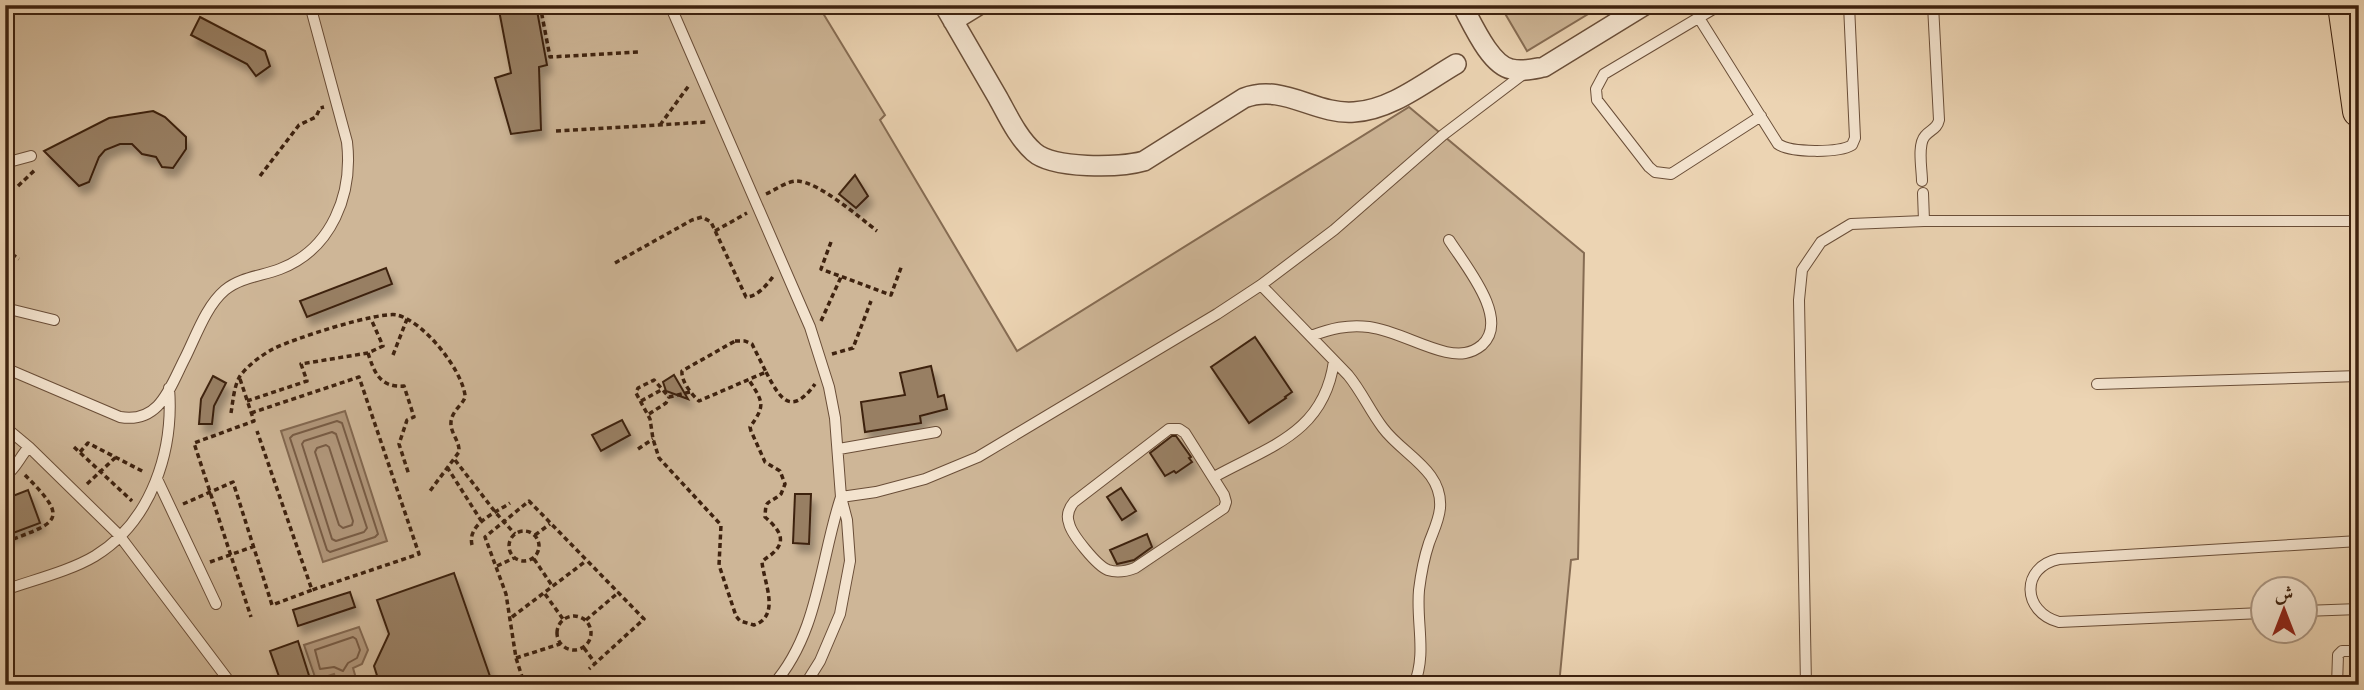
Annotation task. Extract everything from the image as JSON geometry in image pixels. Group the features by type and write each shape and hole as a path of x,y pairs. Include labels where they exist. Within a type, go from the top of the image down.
{"highway":[{"path":"2344,5 2359,111"}],"street":[{"path":"979,5 948,13 1022,137 1042,157 1061,163 1125,165 1144,161 1254,94 1282,94 1340,112 1376,108 1388,104 1456,64"},
{"path":"1462,5 1499,64 1510,69 1527,70 1544,67 1645,5"}],"lane":[{"path":"5,368 120,418 140,418 155,410 216,299 236,283 280,269 313,248 336,217 344,199 349,162 310,5"},
{"path":"670,5 810,327 835,418 841,497 849,541 848,580 831,638 805,685"},
{"path":"1720,5 1604,75 1596,89 1600,105 1650,167 1663,174 1671,174 1761,116"},
{"path":"1699,18 1778,144 1789,150 1840,150 1852,145 1855,131 1849,5"},
{"path":"1922,181 1921,142 1935,129 1939,120 1933,5"},
{"path":"841,497 876,492 925,479 978,457 1261,285 1371,199 1443,135 1527,70"},
{"path":"5,163 31,156"},
{"path":"1923,193 1924,220"},
{"path":"1805,685 1799,300 1802,270 1821,242 1851,224 1924,220 2359,220"},
{"path":"1311,336 1329,329 1369,327 1446,352 1460,354 1474,351 1486,341 1492,328 1492,313 1449,240"},
{"path":"1261,285 1358,387 1383,429 1432,477 1439,495 1438,516 1427,547 1419,588 1422,651 1414,685"},
{"path":"5,308 54,320"},
{"path":"1214,477 1300,429 1322,401 1335,361"},
{"path":"2097,384 2359,376"},
{"path":"5,590 89,559 119,535 141,510 157,479 169,439 169,387"},
{"path":"5,427 119,535 232,685"},
{"path":"1170,429 1179,429 1185,433 1214,477 1224,495 1224,508 1129,570 1114,571 1102,566 1068,522 1070,508 1074,502 1170,429"},
{"path":"839,449 936,432"},
{"path":"5,476 29,447"},
{"path":"157,479 216,604"},
{"path":"773,685 789,664 809,624 827,541 841,497"},
{"path":"2248,614 2059,622 2044,617 2038,611 2030,590 2039,569 2059,559 2359,541"},
{"path":"2318,611 2359,609"},
{"path":"2337,685 2338,655 2342,651 2359,651"}],"path":[{"path":"540,5 550,57 639,52"},
{"path":"660,125 681,99 698,70"},
{"path":"260,176 299,125 316,117 320,108 337,105"},
{"path":"556,131 720,121"},
{"path":"18,186 28,173 43,162"},
{"path":"715,231 756,203 793,182 801,182 838,200 877,231"},
{"path":"615,263 697,218 707,219 715,231 746,298 751,298 764,287 781,260"},
{"path":"831,242 821,269 891,295 902,265"},
{"path":"5,249 19,259"},
{"path":"810,327 822,321 841,277"},
{"path":"820,357 853,348 871,301"},
{"path":"231,413 239,377 262,356 284,344 389,314 407,319 418,325 439,347 458,376 465,395 464,401 454,410 452,416 452,430 460,448 455,460 430,491"},
{"path":"247,401 307,381 301,365 368,353 383,346 370,319"},
{"path":"393,355 407,319"},
{"path":"766,372 702,402 696,400 682,376 682,370 735,341 752,344 766,372 776,393 785,401 797,401 807,396 824,371"},
{"path":"368,353 373,370 380,379 390,385 404,386 414,418 407,420 399,444 408,475"},
{"path":"239,377 254,421 194,443 251,617"},
{"path":"171,508 233,482 272,605 419,554 359,377 251,413"},
{"path":"669,397 657,382 652,380 636,391 649,414 659,458 721,525 719,565 736,616 747,624 760,623 765,620 770,610 762,562 777,550 780,539 775,525 765,517 765,505 767,501 781,494 785,484 780,471 765,462 751,430 751,424 758,418 762,405 749,380"},
{"path":"641,401 663,389"},
{"path":"669,397 690,392"},
{"path":"649,414 666,403 669,397"},
{"path":"257,430 312,590"},
{"path":"638,449 653,439"},
{"path":"80,452 88,443 157,479"},
{"path":"74,447 141,510"},
{"path":"77,494 116,457"},
{"path":"455,460 515,534"},
{"path":"5,542 46,526 53,516 54,509 48,498 16,466"},
{"path":"447,467 482,522"},
{"path":"520,685 524,683 516,658 511,618 485,537 529,500 644,619 589,669"},
{"path":"472,545 471,534 482,522 510,503"},
{"path":"535,535 550,524"},
{"path":"526,531 535,535 540,545 534,559 523,562 514,558 510,553 509,543 515,534 526,531"},
{"path":"199,567 255,546"},
{"path":"496,566 514,558"},
{"path":"534,559 554,587"},
{"path":"511,618 586,561"},
{"path":"586,620 620,592"},
{"path":"545,594 563,619"},
{"path":"572,615 586,620 592,631 591,638 583,648 571,650 560,643 557,631 563,619 572,615"},
{"path":"516,658 560,643"},
{"path":"583,648 596,663"}],"shaded area":[{"path":"5,5 818,5 885,115 880,120 1017,351 1409,107 1584,253 1578,559 1571,560 1559,685 5,685"},
{"path":"1500,5 1603,5 1527,51"}],"water":[{"path":"345,411 387,541 323,562 281,431"},
{"path":"359,627 368,650 362,664 353,668 358,685 338,685 334,674 316,680 304,645"}],"building":[{"path":"498,5 536,5 547,65 539,67 541,130 511,134 495,78 511,73"},
{"path":"200,17 265,51 270,66 256,76 247,64 191,35"},
{"path":"153,111 165,117 186,137 186,149 173,168 162,167 156,157 142,154 132,144 120,144 105,150 99,157 89,182 79,186 44,151 109,118"},
{"path":"855,175 868,196 856,208 839,194"},
{"path":"386,268 392,284 307,317 300,301"},
{"path":"1255,337 1292,392 1249,423 1211,367"},
{"path":"931,366 938,397 944,395 947,409 920,416 921,423 865,432 861,402 905,395 900,373"},
{"path":"674,375 688,399 666,391 663,382"},
{"path":"213,376 226,383 214,406 212,424 199,424 201,399"},
{"path":"622,420 630,435 601,451 592,435"},
{"path":"1172,436 1176,436 1192,462 1176,473 1174,471 1165,476 1150,453"},
{"path":"1121,488 1136,511 1122,520 1107,497"},
{"path":"28,490 40,523 5,536 5,499"},
{"path":"795,494 811,494 809,544 793,543"},
{"path":"1147,534 1152,547 1134,560 1117,564 1110,550"},
{"path":"454,573 493,685 380,685 374,666 389,634 377,600"},
{"path":"350,592 355,607 298,626 293,610"},
{"path":"298,641 312,685 282,685 270,651"}]}
